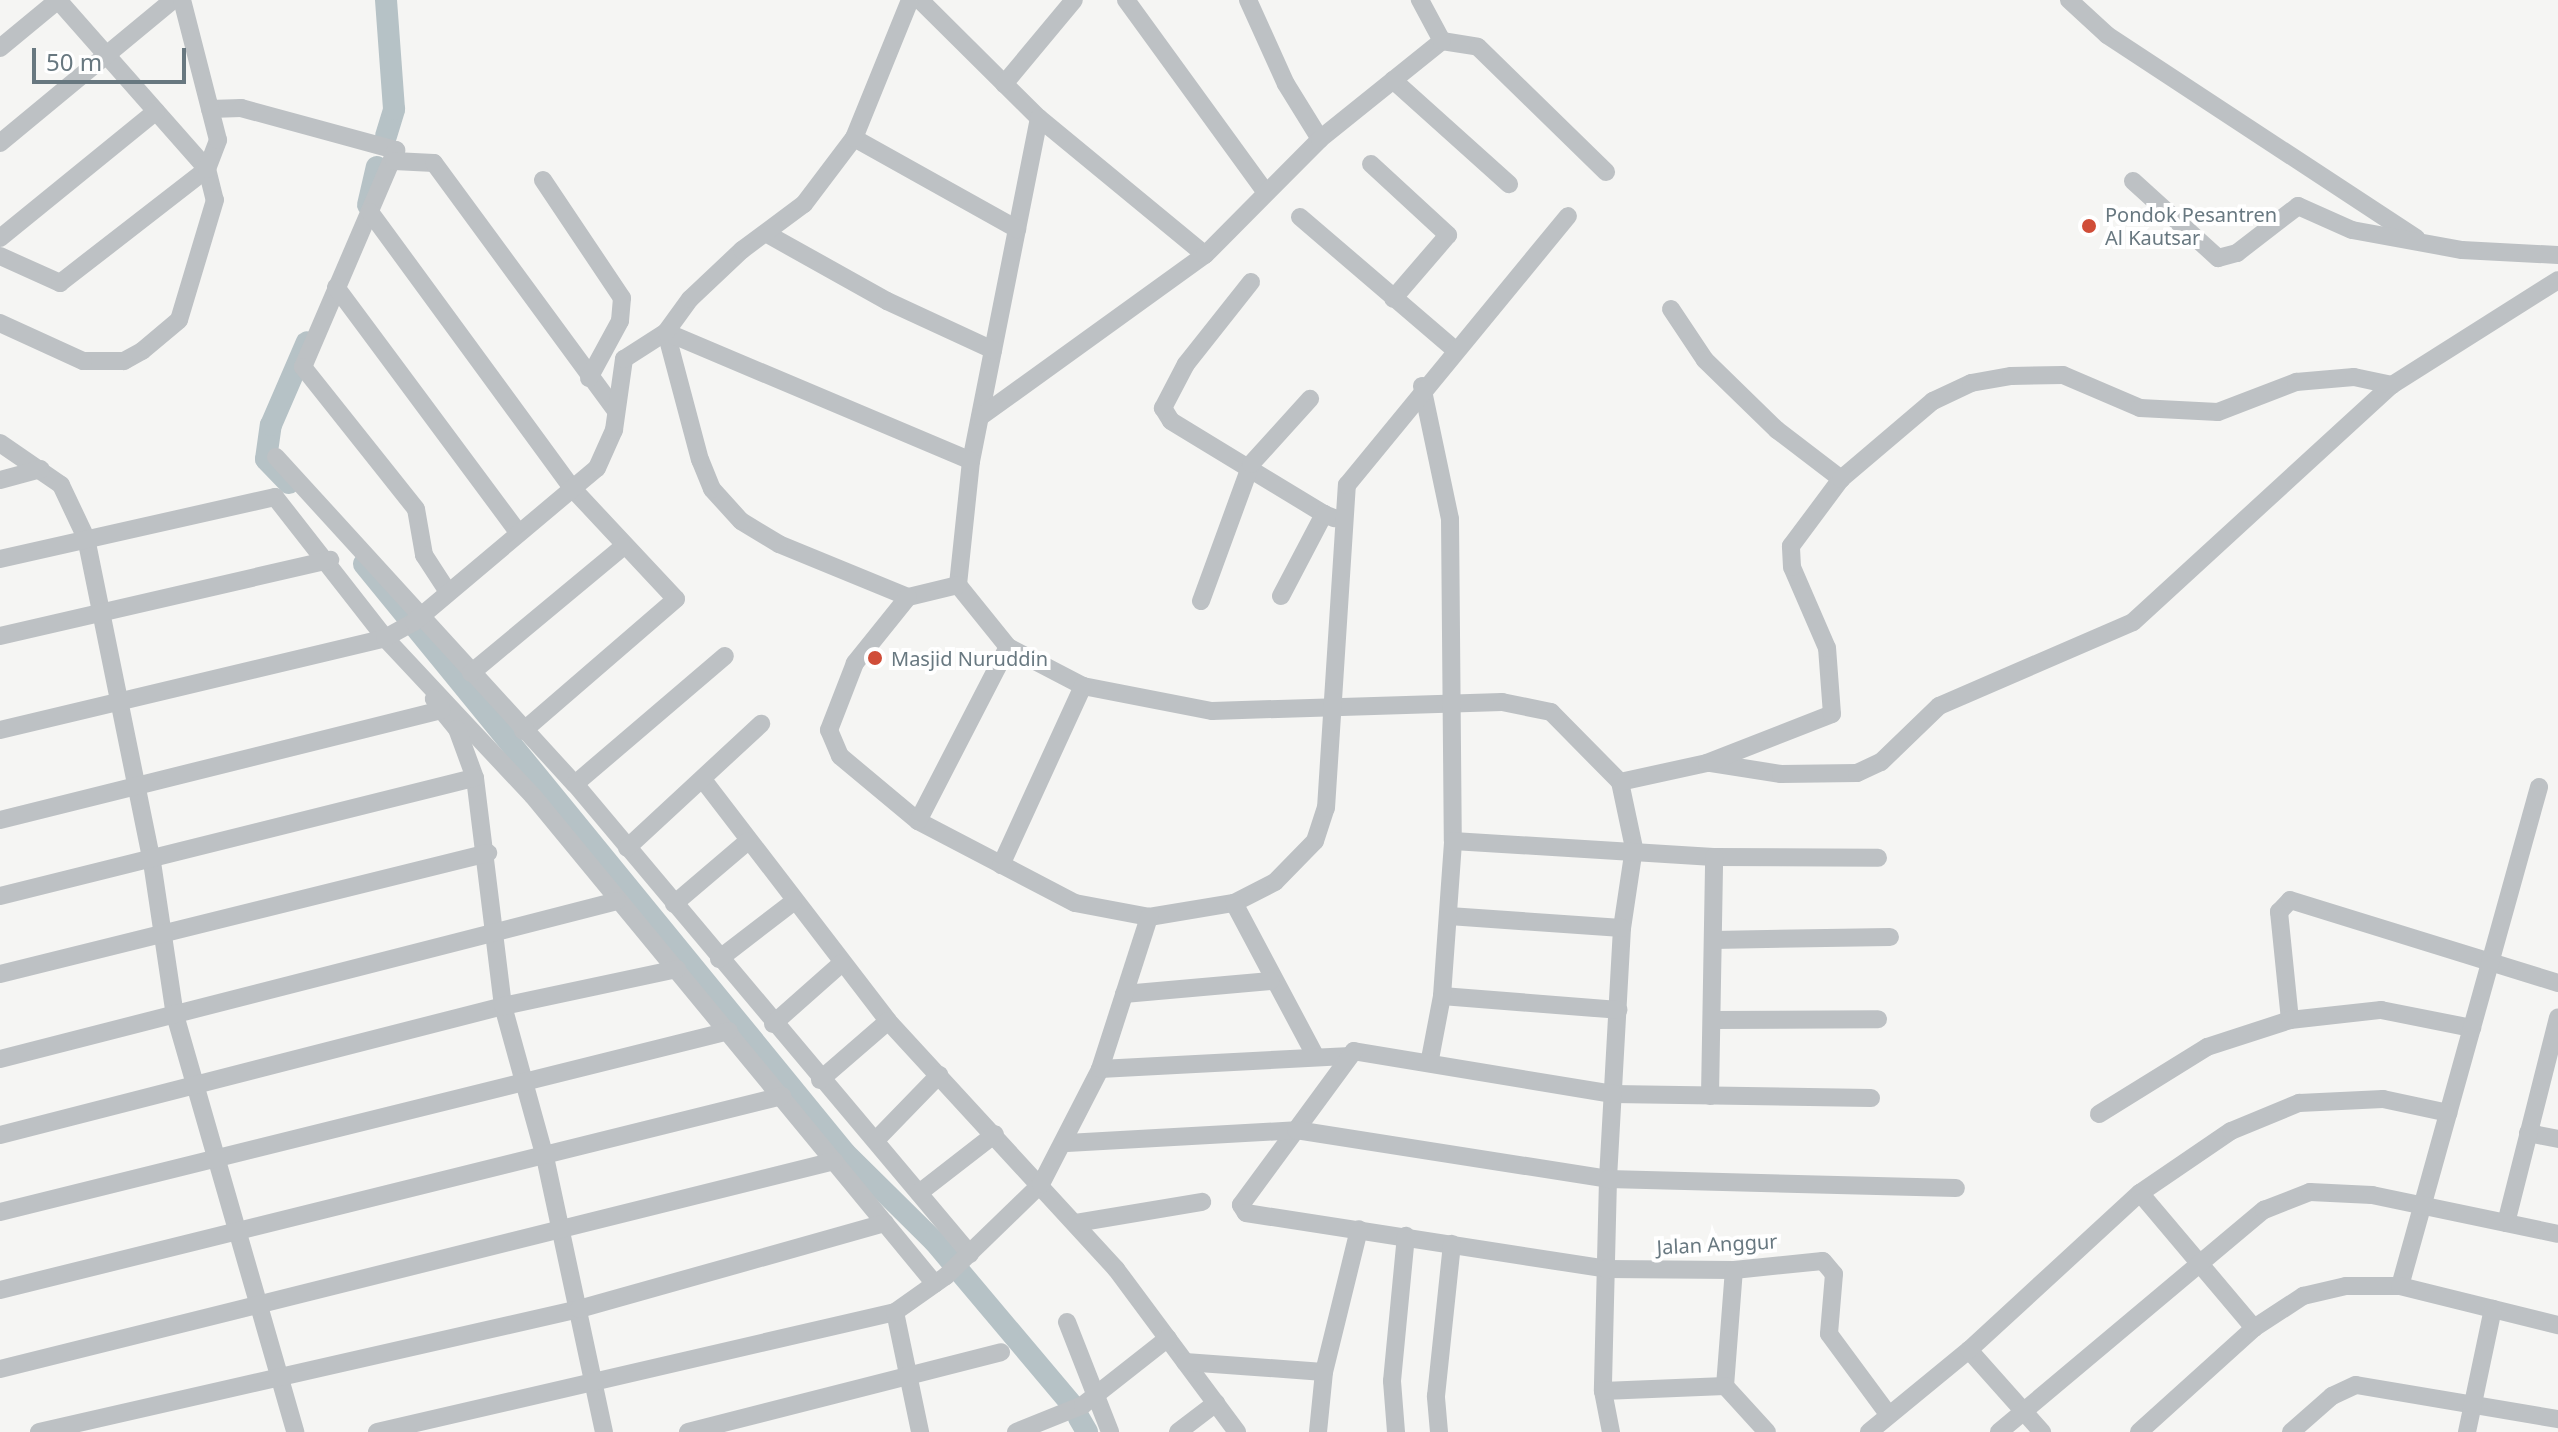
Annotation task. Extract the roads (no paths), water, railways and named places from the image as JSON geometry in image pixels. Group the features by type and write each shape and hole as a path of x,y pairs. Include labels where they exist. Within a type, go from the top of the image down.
{"street":[{"path":"0,48 58,0 207,169 215,190 211,231 183,311 161,338 124,361 97,364 0,323"},
{"path":"0,143 173,0"},
{"path":"0,256 60,283 207,169 218,146 182,0"},
{"path":"0,730 385,638 414,621 572,488 607,451 624,359 666,332 701,289 804,204 854,138 910,0"},
{"path":"920,0 1039,118 1205,255"},
{"path":"1004,84 1074,0"},
{"path":"1248,0 1320,139"},
{"path":"1420,0 1442,41"},
{"path":"2069,0 2119,43 2423,243"},
{"path":"1136,3 1266,193"},
{"path":"980,417 1205,255 1320,139 1442,41 1478,47 1606,172"},
{"path":"1393,80 1509,184"},
{"path":"210,109 241,108 391,144 394,161 336,287 304,372 416,509 424,555 448,592"},
{"path":"0,238 156,111"},
{"path":"1039,118 971,461 958,585 1008,647 1083,686 1212,711 1331,711 1502,702 1551,712 1620,782 1634,848 1622,928 1608,1179 1603,1391 1611,1432"},
{"path":"854,138 1017,229"},
{"path":"394,161 434,163 589,378 615,409"},
{"path":"1371,164 1448,235 1393,299"},
{"path":"543,180 609,270 622,298 620,321 589,378"},
{"path":"2133,181 2218,258 2237,253 2294,206 2352,230 2423,243 2558,255"},
{"path":"370,212 572,488 623,547 676,599 523,731"},
{"path":"908,597 855,663 829,730 840,756 918,821 1075,903 1149,917 1234,903 1275,882 1315,841 1326,808 1347,485 1422,386 1568,216"},
{"path":"1300,217 1455,350"},
{"path":"769,235 887,301 993,350"},
{"path":"1707,763 1836,777 1881,762 1939,706 2133,622 2392,385 2558,280"},
{"path":"1251,282 1186,364 1163,408 1171,421 1251,464 1324,514 1344,521"},
{"path":"336,287 518,532"},
{"path":"1671,309 1705,360 1777,430 1841,479"},
{"path":"666,332 971,461"},
{"path":"666,332 700,460 729,509 779,544 908,597 958,585"},
{"path":"1620,782 1707,763 1798,730 1835,709 1827,648 1789,556 1841,479 1933,401 1988,378 2063,375 2140,408 2218,412 2296,382 2354,377 2392,385"},
{"path":"1422,386 1450,519 1456,704 1449,916 1442,996 1430,1059"},
{"path":"1201,601 1251,464 1310,399"},
{"path":"0,443 41,469 66,492 86,538 152,862 175,1015 283,1375 295,1432"},
{"path":"276,457 414,621 471,673 575,784 820,1080 876,1140 967,1258"},
{"path":"0,480 41,469"},
{"path":"0,559 266,494 330,560 385,638 533,796 885,1223 940,1280"},
{"path":"1281,596 1324,514"},
{"path":"471,673 623,547"},
{"path":"0,636 330,560"},
{"path":"918,821 1008,647"},
{"path":"575,784 725,656"},
{"path":"419,674 457,729 475,778 488,853 503,1006 563,1232 604,1432"},
{"path":"1001,865 1083,686"},
{"path":"0,820 137,789 442,710"},
{"path":"627,848 704,781 761,724"},
{"path":"0,896 152,862 475,778"},
{"path":"704,781 793,902 888,1021 1076,1223 1168,1338 1237,1432"},
{"path":"2400,1286 2539,787"},
{"path":"674,904 748,841"},
{"path":"1453,841 1634,848 1714,857 1878,858"},
{"path":"0,974 488,853"},
{"path":"1710,1096 1714,857"},
{"path":"2290,1020 2279,912 2290,900 2490,965 2558,983"},
{"path":"0,1059 175,1015 493,928 617,901"},
{"path":"719,959 793,902"},
{"path":"1234,903 1270,981 1316,1057"},
{"path":"1449,916 1622,928"},
{"path":"377,1432 593,1377 895,1312 967,1258 1041,1184 1067,1143 1100,1069 1149,917"},
{"path":"1713,940 1890,937"},
{"path":"773,1024 842,963"},
{"path":"0,1135 503,1006 677,969"},
{"path":"1124,994 1270,981"},
{"path":"1442,996 1618,1010"},
{"path":"2099,1114 2207,1047 2290,1020 2381,1010 2472,1028"},
{"path":"2506,1223 2558,1017"},
{"path":"1712,1020 1878,1019"},
{"path":"820,1080 888,1021"},
{"path":"0,1212 729,1031"},
{"path":"1100,1069 1346,1056 1359,1050 1430,1059 1613,1094 1871,1098"},
{"path":"1296,1130 1346,1056"},
{"path":"876,1140 939,1075"},
{"path":"0,1290 240,1227 545,1157 782,1096"},
{"path":"1869,1432 1969,1350 2140,1193 2231,1131 2299,1103 2383,1099 2449,1113"},
{"path":"1067,1143 1296,1130 1608,1179 1956,1188"},
{"name":"Jalan Anggur","path":"1296,1130 1241,1203 1243,1209 1606,1269 1734,1270 1815,1259 1830,1264 1835,1281 1829,1334 1888,1414"},
{"path":"2528,1133 2558,1139"},
{"path":"919,1193 995,1134"},
{"path":"0,1369 263,1307 834,1161"},
{"path":"1999,1432 2197,1262 2264,1210 2310,1192 2423,1206 2558,1234"},
{"path":"2140,1193 2254,1328"},
{"path":"1076,1223 1202,1202"},
{"path":"39,1432 579,1309 885,1223"},
{"path":"1318,1432 1324,1372 1359,1229"},
{"path":"1396,1432 1392,1381 1406,1236"},
{"path":"1439,1432 1436,1396 1452,1244"},
{"path":"1734,1270 1725,1386 1767,1432"},
{"path":"2139,1432 2254,1328 2303,1296 2346,1286 2400,1286 2558,1325"},
{"path":"2467,1432 2493,1309"},
{"path":"895,1312 920,1432"},
{"path":"1067,1322 1110,1432"},
{"path":"1016,1432 1061,1417 1168,1338"},
{"path":"1969,1350 2042,1432"},
{"path":"688,1432 908,1380 1001,1352"},
{"path":"1185,1362 1324,1372"},
{"path":"2291,1432 2332,1396 2356,1385 2474,1403 2551,1423"},
{"path":"1603,1391 1725,1386"},
{"path":"1178,1432 1216,1403"}],"waterway":[{"path":"386,0 394,109 386,136"},
{"path":"368,205 377,167"},
{"path":"289,483 266,459 271,425 307,342"},
{"path":"364,564 845,1153 934,1241 1072,1405"},
{"path":"1079,1418 1087,1432"}],"place":[{"name":"Pondok Pesantren Al Kautsar","path":"2089,226"},
{"name":"Masjid Nuruddin","path":"875,658"}]}
